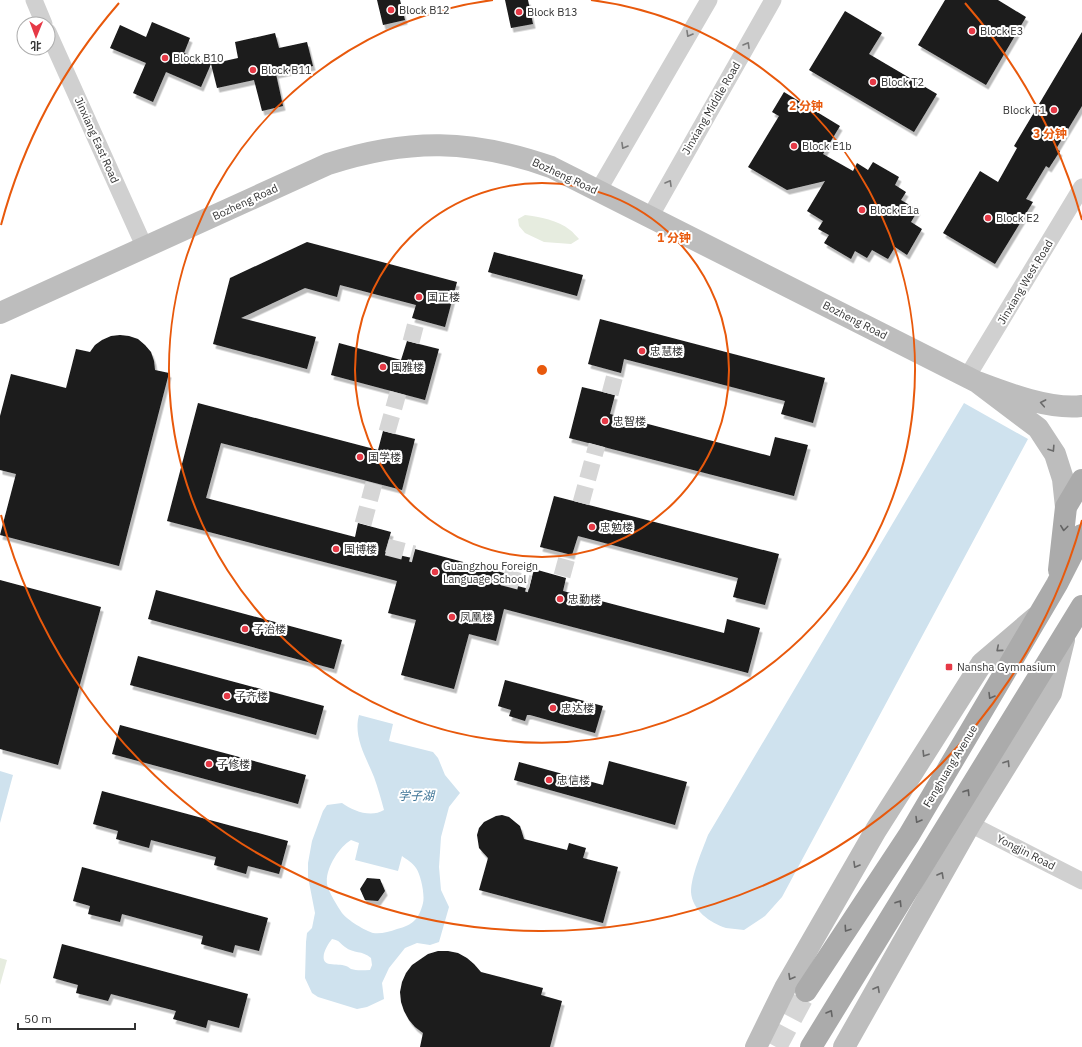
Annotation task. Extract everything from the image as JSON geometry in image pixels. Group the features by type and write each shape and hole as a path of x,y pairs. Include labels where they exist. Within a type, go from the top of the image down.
{"main road":[{"path":"1057,584 1066,507 1082,480"},
{"name":"Fenghuang Avenue","path":"806,991 909,836 1040,614 1082,535"},
{"path":"811,1047 1082,606"}],"street":[{"path":"34,0 41,16"},
{"path":"598,191 708,0"},
{"name":"Jinxiang Middle Road","path":"650,217 773,0"},
{"name":"Jinxiang East Road","path":"56,50 145,248"},
{"name":"Bozheng Road","path":"0,312 145,248 328,164 376,151 401,147 450,145 475,147 501,152 526,158 551,167 972,380"},
{"name":"Jinxiang West Road","path":"972,380 1082,187"},
{"path":"972,380 1010,395 1043,403 1074,407 1082,406"},
{"path":"972,380 1038,428 1055,454 1063,480 1066,507"},
{"path":"756,1047 785,988 876,830 982,664 1040,614"},
{"path":"844,1047 970,824 1050,693 1066,631"},
{"name":"Yongjin Road","path":"970,824 1082,881"}],"shaded area":[{"path":"525,215 554,221 571,231 579,239 571,244 544,242 525,233 519,226 518,219"},
{"path":"0,958 7,960 0,985"}],"water":[{"path":"964,403 1028,439 782,897 765,916 744,930 720,926 708,919 698,910 692,899 691,892 695,871 708,835"},
{"name":"学子湖","path":"359,715 393,724 389,741 433,752 438,758 445,775 460,793 449,807 441,837 439,867 441,890 449,907 439,942 430,945 417,943 405,948 389,968 382,983 384,999 367,1007 357,1009 318,997 312,993 305,978 307,933 312,928 315,913 308,877 308,863 312,841 323,811 327,805 342,803 351,809 368,813 384,810 374,777 361,747 358,723","holes":["351,840 359,843 355,860 398,871 402,856 415,866 421,880 423,903 420,913 407,926 388,932 373,933 357,925 342,913 329,891 327,878 334,859 346,843","332,939 338,941 352,951 364,954 371,958 372,965 370,970 353,970 344,965 326,963 324,960 324,953"]},
{"path":"0,771 13,775 0,823"}],"building":[{"name":"Block B12","path":"377,0 400,0 405,20 383,25"},
{"name":"Block B13","path":"505,0 528,0 533,24 511,28"},
{"name":"Block E3","path":"945,0 998,0 1026,17 986,85 918,45"},
{"name":"Block T2","path":"845,11 882,33 869,54 937,94 914,132 809,70"},
{"name":"Block B10","path":"152,22 190,38 184,53 211,64 201,87 166,72 153,102 133,93 146,63 110,48 120,25 146,37"},
{"path":"1082,32 1082,106 1056,149 1060,151 1049,168 1046,166 1026,199 1033,202 995,264 943,233 980,171 998,182 1017,148 1014,146"},
{"name":"Block B11","path":"275,33 279,48 307,42 313,66 276,74 283,106 262,111 254,80 217,88 211,64 238,58 235,42"},
{"path":"784,92 840,126 823,154 853,171 857,163 868,170 873,162 899,177 895,185 906,192 901,200 918,210 911,222 922,229 907,255 895,247 888,259 872,250 867,258 855,251 851,259 824,243 829,235 818,229 823,221 807,211 825,181 787,190 748,167 779,116 772,112"},
{"path":"307,242 457,282 445,327 412,318 416,305 340,285 337,297 305,288 241,318 316,337 307,369 213,344 230,278"},
{"path":"494,252 583,275 577,296 488,272"},
{"path":"600,319 825,378 813,423 781,414 785,401 686,375 624,359 621,373 588,364"},
{"path":"120,335 138,339 151,352 155,370 169,373 119,566 0,535 16,474 0,470 0,416 11,374 66,388 76,349 90,352 95,345 102,340 111,336"},
{"name":"国雅楼","path":"407,341 439,349 425,400 331,375 339,343 401,360"},
{"path":"582,387 615,395 610,414 770,456 775,437 808,445 794,496 569,438"},
{"path":"198,403 378,450 383,431 415,439 402,490 221,443 206,498 355,537 358,523 391,532 385,552 412,558 415,549 504,573 502,582 529,589 534,569 566,578 563,591 639,611 724,633 727,619 760,628 748,673 504,609 496,641 469,634 454,689 401,675 416,620 388,613 397,581 167,521"},
{"path":"554,496 779,554 765,605 733,597 738,578 578,536 572,555 540,547"},
{"path":"0,580 101,607 58,765 0,749"},
{"name":"子治楼","path":"156,590 342,640 334,669 148,619"},
{"name":"子齐楼","path":"138,656 324,706 316,735 130,685"},
{"name":"忠达楼","path":"505,680 603,706 595,733 530,715 527,715 525,721 509,716 511,710 498,706"},
{"name":"子修楼","path":"120,725 306,775 298,804 112,754"},
{"path":"609,761 687,782 675,825 514,780 519,762 603,785"},
{"path":"102,791 288,841 279,874 248,866 246,874 214,865 216,857 151,840 149,848 116,839 118,831 93,824"},
{"path":"502,815 509,817 520,826 524,839 567,850 569,843 586,848 583,858 618,867 603,923 479,890 488,858 479,848 477,835 479,828 484,822 496,816"},
{"path":"82,867 268,918 259,951 235,945 233,953 201,944 203,936 122,914 120,922 88,914 90,906 73,901"},
{"path":"367,878 380,879 385,891 378,901 365,900 360,889"},
{"path":"62,944 248,994 239,1028 208,1020 206,1028 173,1019 176,1011 111,994 108,1001 76,993 78,985 53,978"},
{"path":"438,951 458,953 467,958 481,972 543,988 541,995 562,1001 550,1047 420,1047 423,1033 409,1020 401,1002 400,992 406,973 412,965 428,954"}],"tunnel":[{"path":"411,342 417,319"},
{"path":"610,394 616,371"},
{"path":"387,432 398,393"},
{"path":"581,503 597,445"},
{"path":"363,524 374,483"},
{"path":"387,547 414,554"},
{"path":"562,576 568,554"},
{"path":"503,577 530,584"},
{"path":"776,1047 806,991"}],"place":[{"name":"Block B12","path":"391,10"},
{"name":"Block B13","path":"519,12"},
{"name":"Block E3","path":"972,31"},
{"name":"Block B10","path":"165,58"},
{"name":"Block B11","path":"253,70"},
{"name":"Block T2","path":"873,82"},
{"name":"Block T1","path":"1054,110"},
{"name":"Block E1b","path":"794,146"},
{"name":"Block E1a","path":"862,210"},
{"name":"Block E2","path":"988,218"},
{"name":"国正楼","path":"419,297"},
{"name":"忠慧楼","path":"642,351"},
{"name":"国雅楼","path":"383,367"},
{"name":"忠智楼","path":"605,421"},
{"name":"国学楼","path":"360,457"},
{"name":"忠勉楼","path":"592,527"},
{"name":"国博楼","path":"336,549"},
{"name":"Guangzhou Foreign Language School","path":"435,572"},
{"name":"忠勤楼","path":"560,599"},
{"name":"凤凰楼","path":"452,617"},
{"name":"子治楼","path":"245,629"},
{"name":"Nansha Gymnasium","path":"949,667"},
{"name":"子齐楼","path":"227,696"},
{"name":"忠达楼","path":"553,708"},
{"name":"子修楼","path":"209,764"},
{"name":"忠信楼","path":"549,780"}]}
